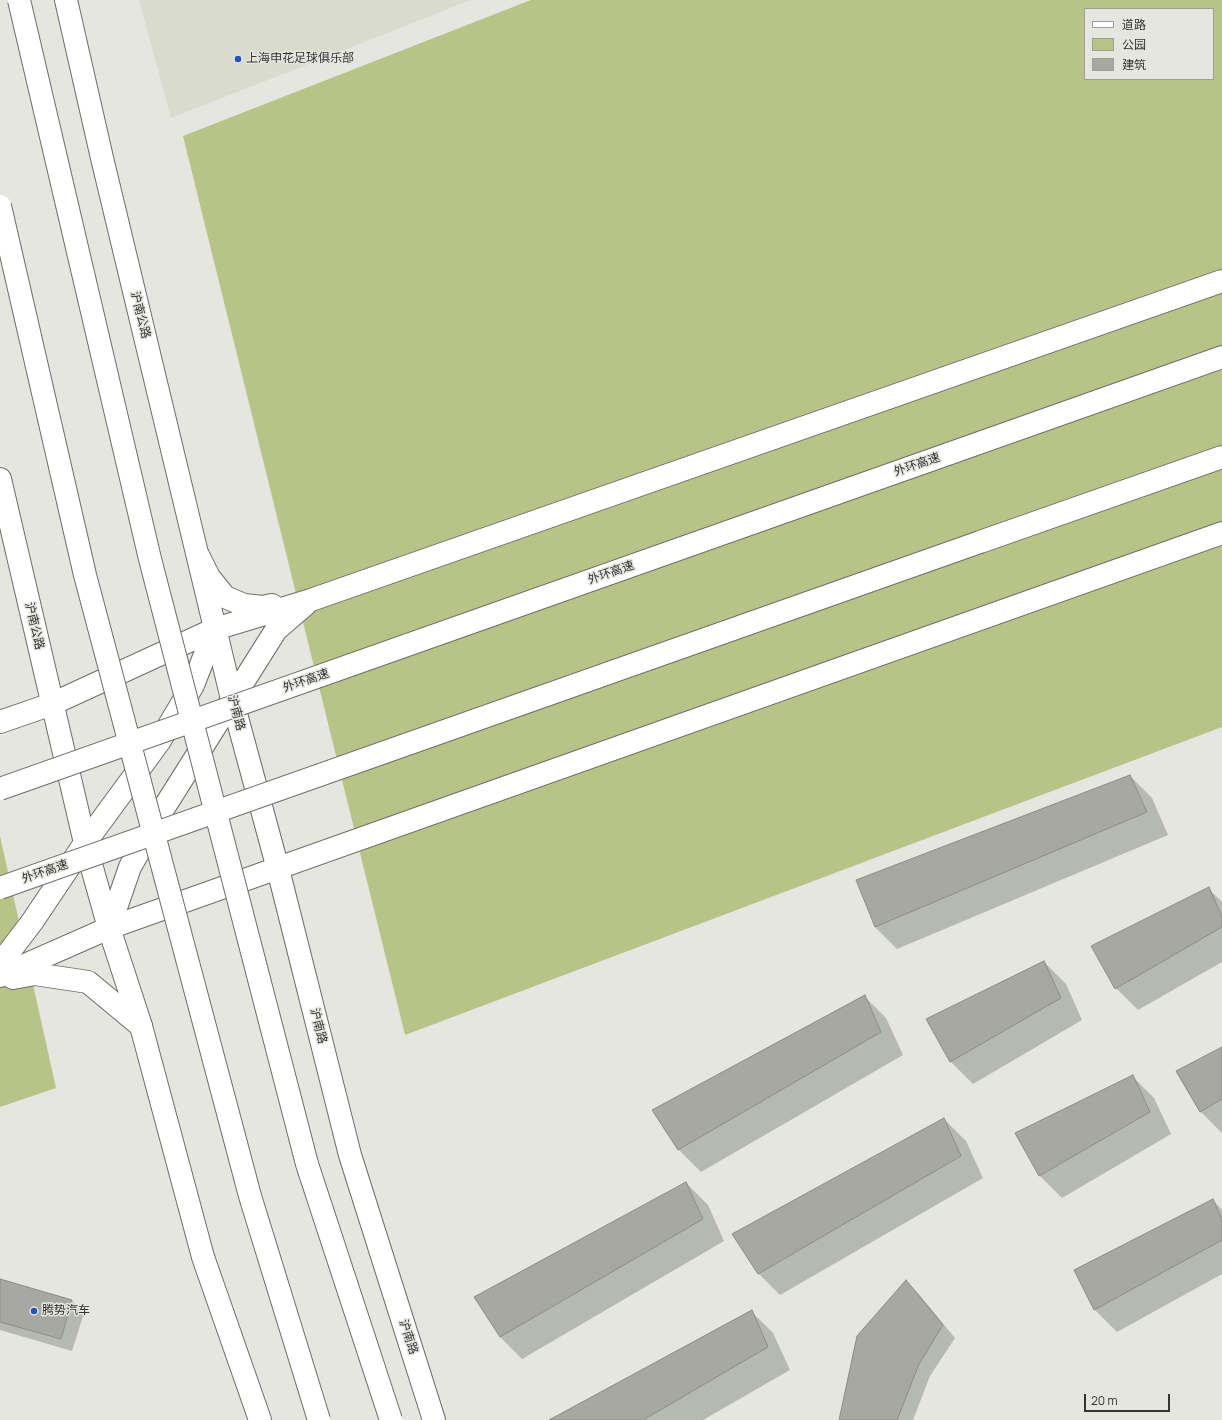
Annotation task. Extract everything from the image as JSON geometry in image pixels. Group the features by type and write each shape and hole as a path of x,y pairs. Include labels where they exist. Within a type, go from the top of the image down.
{"main road":[{"path":"19,0 150,559 307,1164 391,1420"},
{"name":"沪南公路","path":"66,0 102,158 198,555 214,629"},
{"path":"0,206 89,590 250,1196 319,1420"},
{"path":"0,722 52,704 214,629 311,600 1222,281"},
{"name":"外环高速","path":"0,789 1222,357"},
{"name":"外环高速","path":"0,888 1222,457"},
{"name":"沪南公路","path":"0,479 52,704"},
{"path":"0,976 110,928 1222,533"},
{"path":"198,555 209,577 226,597 244,605 263,607 311,600"},
{"path":"110,928 130,867 160,814 276,630 311,600"},
{"path":"0,964 32,922 85,843 159,742 193,685 214,629"},
{"name":"沪南路","path":"214,629 278,869 350,1155 434,1420"},
{"path":"52,704 85,843 140,1026 203,1257 260,1420"},
{"path":"0,980 35,974 88,982 140,1026"}],"shaded area":[{"name":"上海申花足球俱乐部","path":"139,0 471,0 171,118"}],"green space":[{"path":"531,0 1222,0 1222,727 405,1035 183,136"},
{"path":"0,836 56,1088 0,1107"}],"building":[{"path":"1130,775 1147,812 875,927 856,880"},
{"path":"1209,887 1222,917 1222,927 1115,989 1091,946"},
{"path":"1044,961 1061,998 950,1062 926,1019"},
{"path":"865,995 881,1032 678,1150 652,1110"},
{"path":"1222,1047 1222,1099 1200,1112 1176,1071"},
{"path":"1133,1075 1150,1112 1039,1176 1015,1133"},
{"path":"944,1118 961,1156 758,1274 732,1234"},
{"path":"686,1182 703,1219 500,1337 474,1297"},
{"path":"1213,1199 1222,1220 1222,1240 1094,1310 1074,1270"},
{"name":"腾势汽车","path":"0,1279 72,1300 61,1339 0,1322"},
{"path":"906,1280 943,1325 919,1364 897,1420 839,1420 857,1336"},
{"path":"752,1310 768,1347 643,1420 549,1420"}],"place":[{"name":"上海申花足球俱乐部","path":"238,59"},
{"name":"腾势汽车","path":"34,1311"}]}
